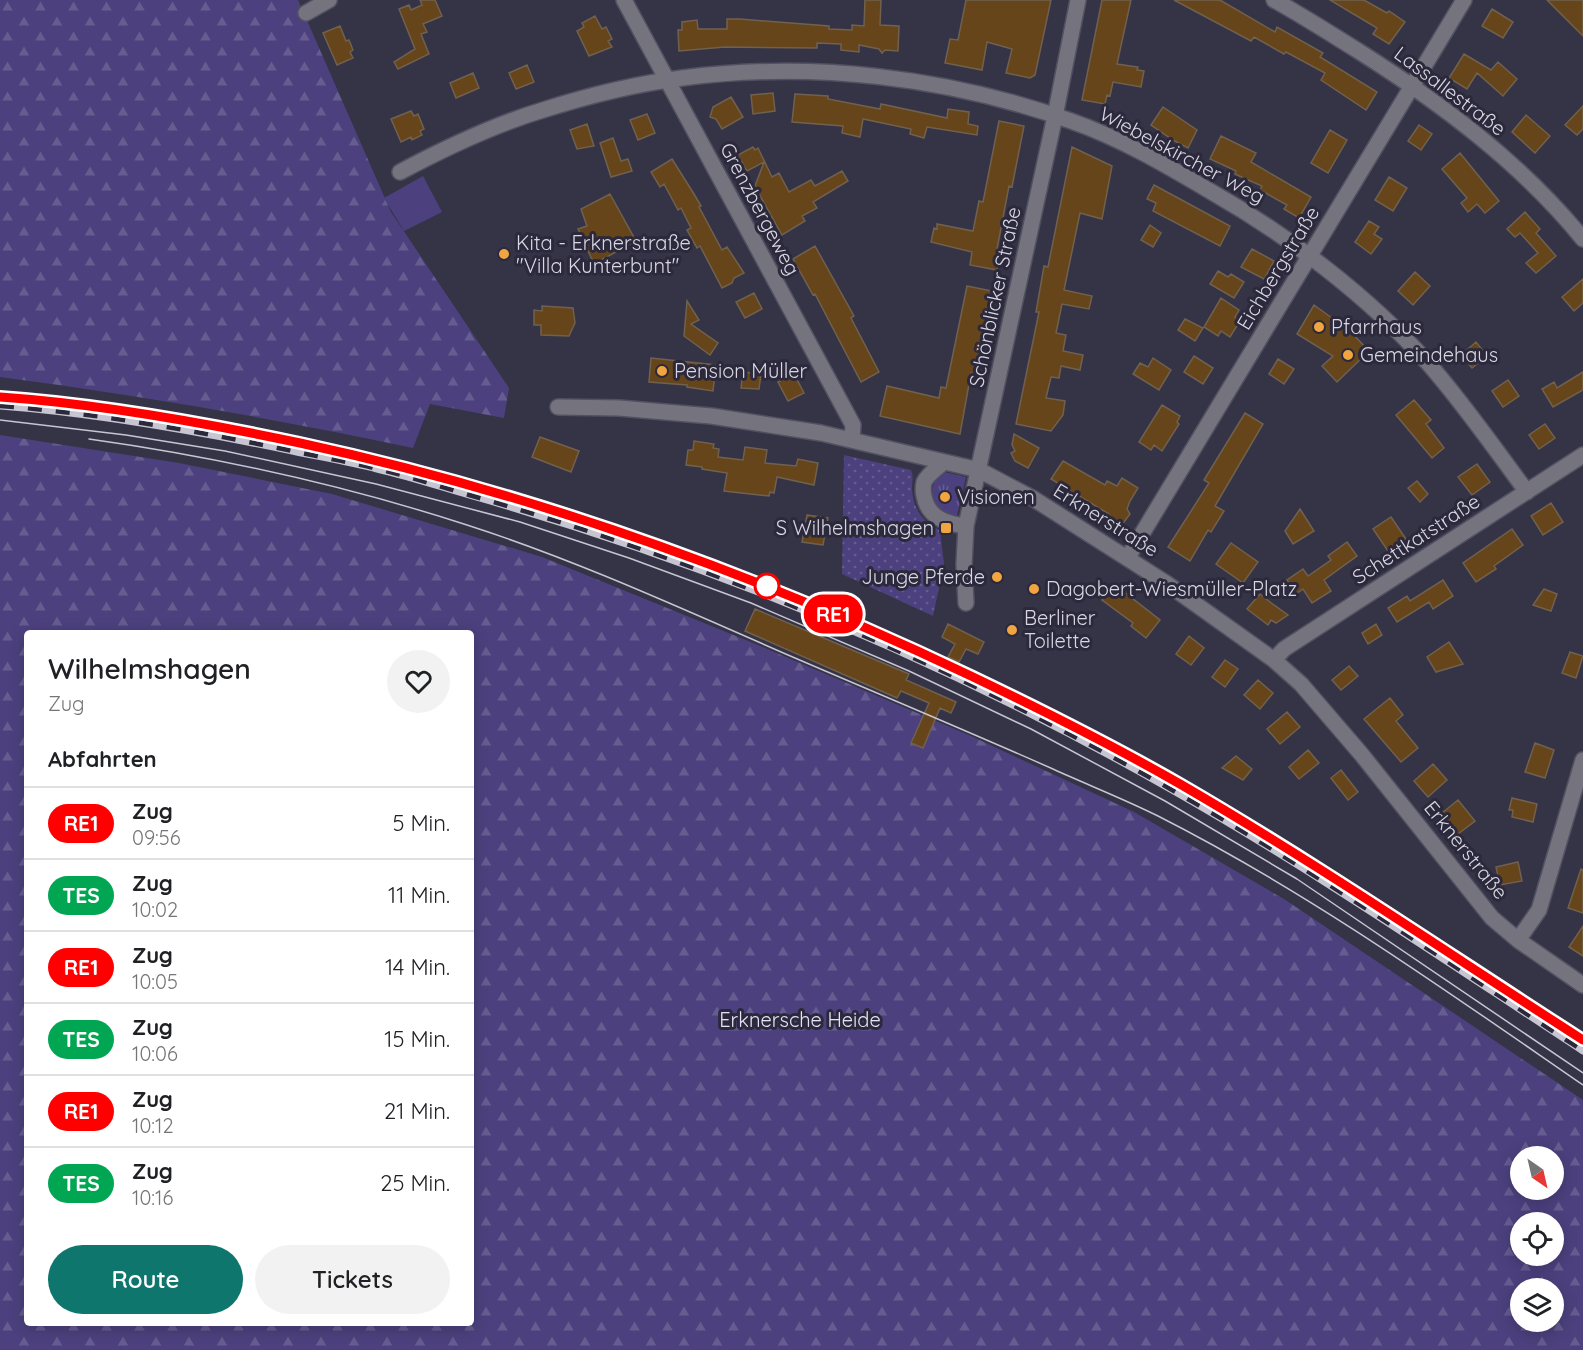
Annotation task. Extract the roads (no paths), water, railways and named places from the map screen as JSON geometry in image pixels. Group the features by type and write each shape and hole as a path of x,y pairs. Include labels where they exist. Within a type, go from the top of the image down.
{"street":[{"path":"306,13 329,0"},
{"name":"Grenzbergeweg","path":"624,0 853,425 852,440"},
{"name":"Schönblicker Straße","path":"966,603 964,564 966,526 1078,0"},
{"name":"Lassallestraße","path":"1274,0 1413,86 1487,143 1583,239"},
{"name":"Eichbergstraße","path":"1128,557 1464,0"},
{"name":"Wiebelskircher Weg","path":"400,172 492,129 541,110 667,80 760,71 862,74 962,90 1055,116 1128,146 1198,184 1238,207 1309,255 1372,309 1427,362 1527,492"},
{"name":"Erknerstraße","path":"558,407 620,408 711,416 852,440 979,470 1043,505 1128,557 1274,660 1318,702 1492,918 1518,940 1583,986"},
{"name":"Schettkatstraße","path":"1274,660 1284,649 1583,455"},
{"path":"944,462 925,481 925,500 937,518 947,523 966,526"},
{"path":"1518,940 1539,910 1583,760"}],"tram line":[{"path":"0,420 126,435 225,451 376,484 520,522 629,558 751,603 909,671 1031,729 1165,801 1297,879 1583,1073"},
{"path":"89,439 185,454 374,497 509,539 632,587 1145,810 1214,845 1375,943 1583,1085"}],"railway":[{"path":"0,397 78,404 156,415 311,444 464,483 615,530"},
{"path":"0,406 71,413 178,429 354,463 389,472 560,522 651,552 830,621 1003,700 1172,790 1328,884 1583,1051"},
{"path":"847,620 903,643 986,683"}],"train":[{"name":"RE1","path":"0,397 129,411 234,429 378,460 527,501 643,539 757,582 903,643 1042,710 1176,782 1308,860 1583,1040"}],"place":[{"name":"Kita - Erknerstraße \"Villa Kunterbunt\"","path":"504,254"},
{"name":"Pfarrhaus","path":"1319,327"},
{"name":"Gemeindehaus","path":"1348,355"},
{"name":"Pension Müller","path":"662,371"},
{"name":"Visionen","path":"945,497"},
{"name":"S Wilhelmshagen","path":"946,528"},
{"name":"Junge Pferde","path":"997,577"},
{"name":"Dagobert-Wiesmüller-Platz","path":"1034,589"},
{"name":"Berliner Toilette","path":"1012,630"}],"park label":[{"name":"Erknersche Heide","path":"800,1020"}]}
